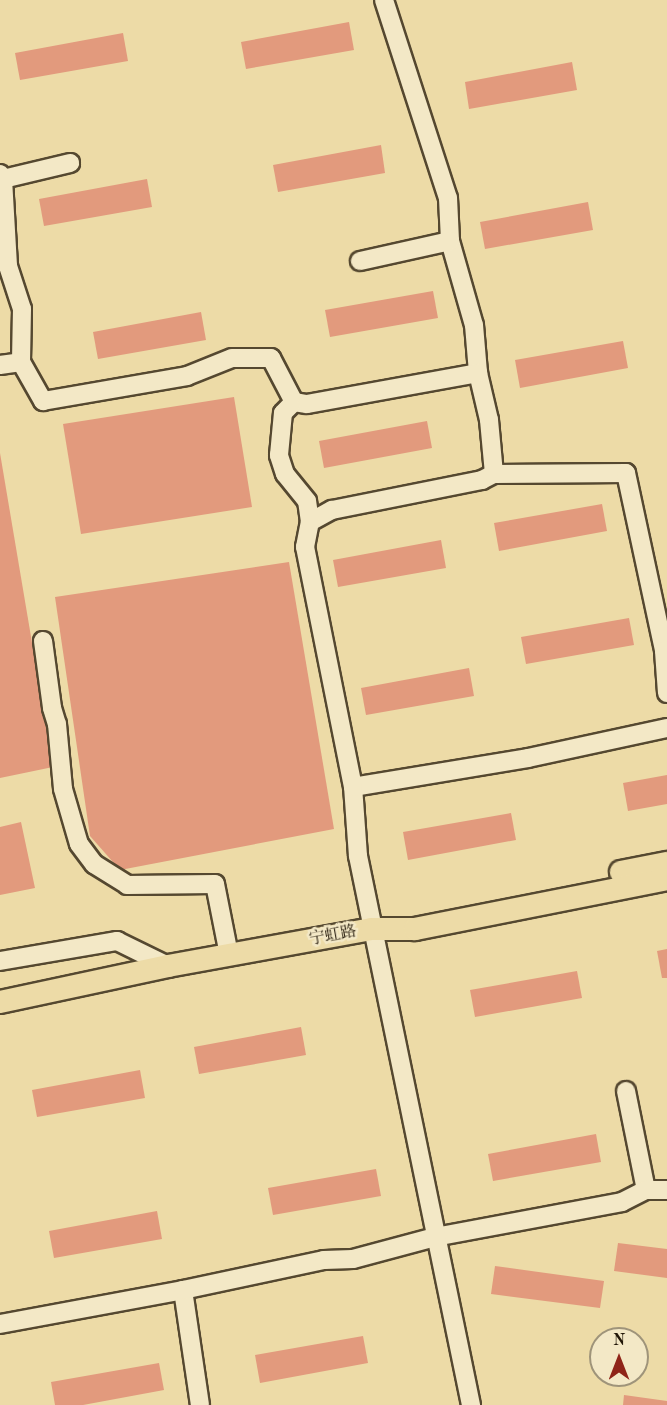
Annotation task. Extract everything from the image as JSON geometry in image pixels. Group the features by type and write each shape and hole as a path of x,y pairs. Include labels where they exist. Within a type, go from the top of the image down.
{"main road":[{"path":"372,928 412,915 667,863"},
{"name":"宁虹路","path":"0,1002 168,966 372,928 415,929 667,879"}],"street":[{"path":"384,0 448,198 450,241 474,325 478,373 489,420 494,474"},
{"path":"70,164 1,176 4,267 22,309 21,362 43,401 187,376 232,358 271,358 294,402"},
{"path":"360,261 450,241"},
{"path":"0,364 21,362"},
{"path":"294,402 307,404 478,373"},
{"path":"294,402 283,413 279,455 285,474 307,501 310,522 305,547 353,787 358,856 471,1405"},
{"path":"310,522 332,510 482,480 494,474 626,473 664,651 667,693"},
{"path":"43,641 52,708 57,724 63,789 80,843 93,864 127,885 215,884 229,955"},
{"path":"353,787 528,758 667,728"},
{"path":"0,961 117,941 168,966"},
{"path":"626,1091 646,1191"},
{"path":"0,1324 183,1290 324,1260 353,1258 435,1237 622,1202 646,1191 667,1191"},
{"path":"183,1290 200,1405"}],"building":[{"path":"349,22 354,50 246,69 241,42"},
{"path":"123,33 128,61 20,80 15,53"},
{"path":"572,62 577,90 469,109 465,82"},
{"path":"381,145 385,173 278,192 273,165"},
{"path":"147,179 152,207 44,226 39,199"},
{"path":"588,202 593,230 485,249 480,222"},
{"path":"433,291 438,318 330,337 325,310"},
{"path":"201,312 206,340 98,359 93,332"},
{"path":"623,341 628,368 520,388 515,360"},
{"path":"234,397 252,507 81,534 63,424"},
{"path":"427,421 432,448 324,468 319,441"},
{"path":"0,453 53,767 0,778"},
{"path":"602,504 607,531 499,551 494,523"},
{"path":"441,540 446,568 338,587 333,560"},
{"path":"289,562 334,829 120,870 90,836 55,597"},
{"path":"629,618 634,645 526,664 521,637"},
{"path":"469,668 474,696 366,715 361,688"},
{"path":"667,775 667,804 628,811 623,783"},
{"path":"511,813 516,840 408,860 403,832"},
{"path":"21,822 35,888 0,895 0,827"},
{"path":"667,949 667,978 662,978 657,951"},
{"path":"577,971 582,998 475,1017 470,990"},
{"path":"301,1027 306,1055 199,1074 194,1047"},
{"path":"140,1070 145,1098 37,1117 32,1090"},
{"path":"596,1134 601,1162 493,1181 488,1154"},
{"path":"376,1169 381,1196 273,1215 268,1188"},
{"path":"157,1211 162,1239 54,1258 49,1231"},
{"path":"618,1243 667,1249 667,1278 614,1271"},
{"path":"495,1266 604,1281 600,1308 491,1294"},
{"path":"363,1336 368,1363 260,1383 255,1355"},
{"path":"159,1363 164,1390 83,1405 55,1405 51,1382"},
{"path":"624,1395 667,1401 667,1405 623,1405"}]}
